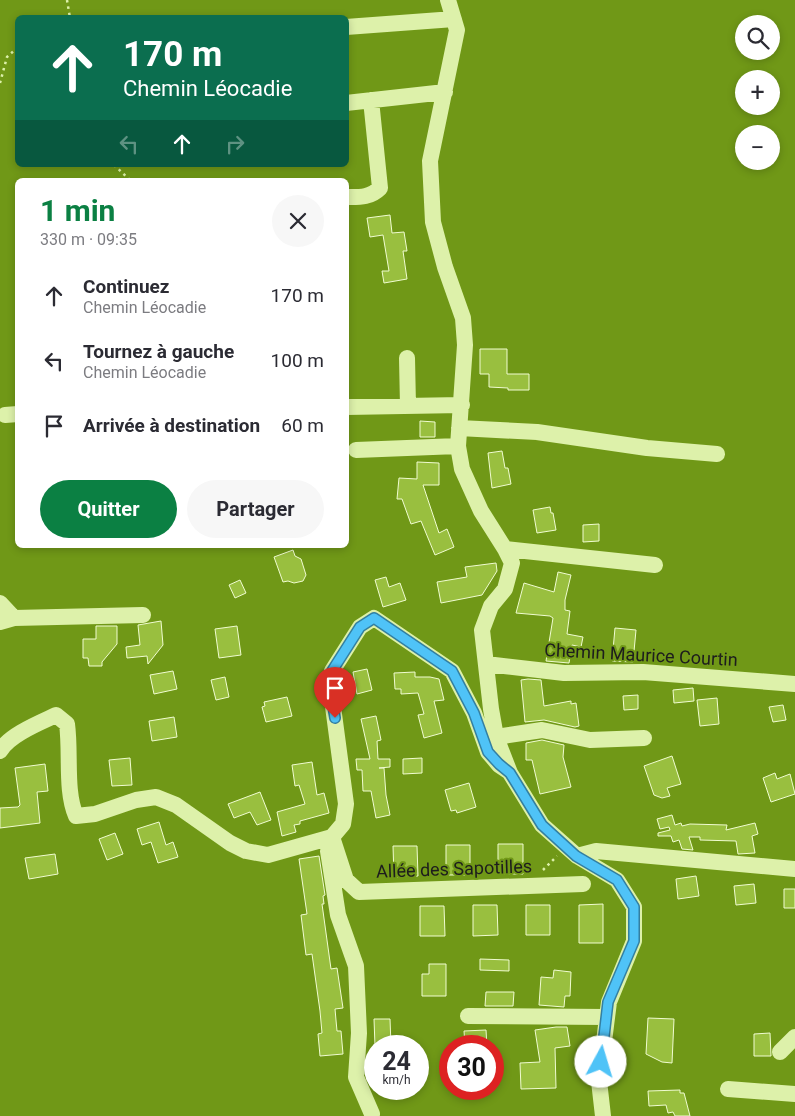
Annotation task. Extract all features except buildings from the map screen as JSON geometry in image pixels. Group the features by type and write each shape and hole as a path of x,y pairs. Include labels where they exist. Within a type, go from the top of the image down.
{"street":[{"path":"448,0 458,30 430,161 432,204 434,222 445,268 463,318 465,345 458,446 462,469 481,511 512,563 506,589 491,606 482,630 496,737 510,773 542,825 571,852 617,880 634,907 634,941 608,1002 599,1082 603,1116"},
{"path":"349,27 454,19"},
{"path":"349,103 445,92"},
{"path":"349,197 365,197 375,193 380,188 371,100"},
{"path":"407,358 408,406"},
{"path":"349,407 462,405"},
{"path":"460,428 537,432 647,448 716,454"},
{"path":"356,450 458,446"},
{"path":"505,549 655,565"},
{"path":"0,603 7,620 143,615"},
{"path":"0,751 4,744 56,715 67,724 70,742 71,804 76,816 95,814 136,800 156,797 176,805 230,843 246,851 268,854 329,838 343,824 346,804 332,699 332,671 360,627 374,618 452,671 474,713 488,752 510,773"},
{"name":"Chemin Maurice Courtin","path":"486,664 564,673 642,672 795,684"},
{"path":"496,737 542,730 590,740 644,738"},
{"path":"329,838 338,914 356,966 359,1033 356,1077 372,1114"},
{"name":"Allée des Sapotilles","path":"329,838 346,880 360,892 583,884"},
{"path":"571,852 596,852 795,869"},
{"path":"468,1016 606,1018"},
{"path":"780,1052 795,1037"},
{"path":"728,1089 795,1094"}],"path":[{"path":"67,0 70,15"},
{"path":"0,83 7,57 15,50"},
{"path":"116,167 128,178"},
{"path":"539,885 540,873 571,852"}],"route":[{"path":"335,718 332,699 332,671 360,627 374,618 452,671 474,713 488,752 510,773 542,825 576,856 617,880 634,907 634,941 608,1002 601,1062"}]}
